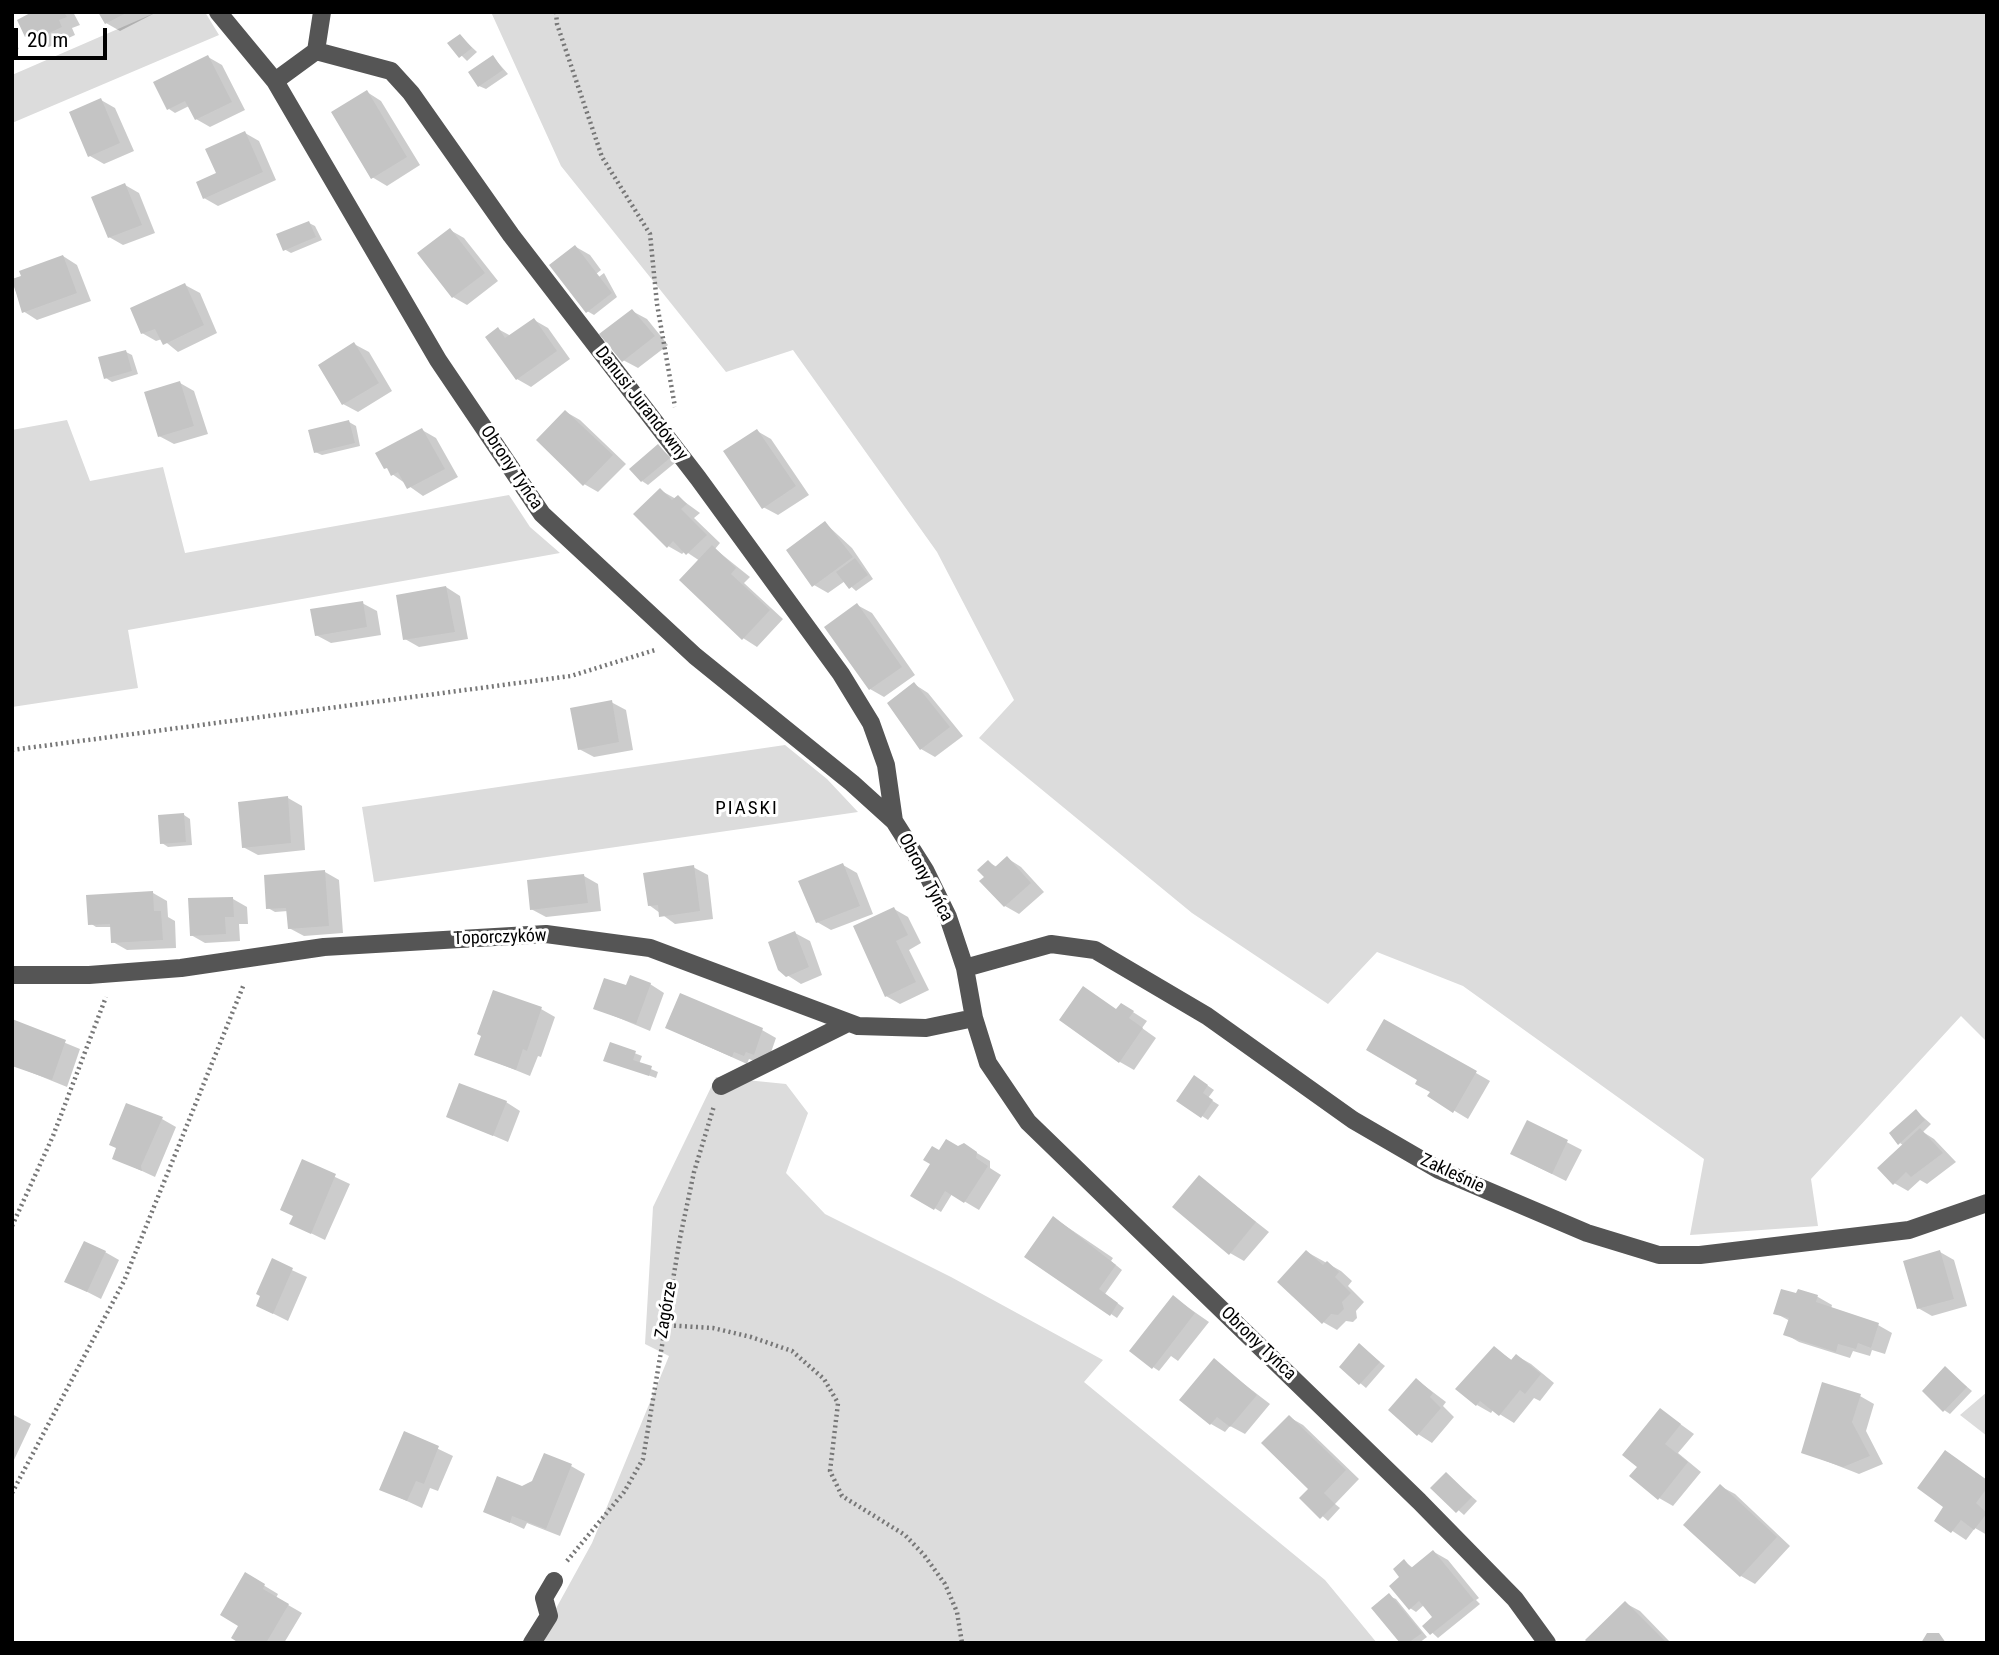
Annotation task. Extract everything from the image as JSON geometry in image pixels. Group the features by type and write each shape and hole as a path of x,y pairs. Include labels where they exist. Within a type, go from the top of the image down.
{"street":[{"name":"Obrony Tyńca","path":"218,12 275,81 438,360 542,514 679,642 852,783 894,821 925,870 948,916 965,968 974,1018 988,1063 1028,1122 1419,1501 1515,1599 1547,1643"},
{"path":"275,81 316,51 322,12"},
{"name":"Danusi Jurandówny","path":"316,51 391,71 411,93 510,235 698,478 841,674 871,723 886,765 894,821"},
{"name":"Toporczyków","path":"12,975 108,974 324,947 546,934 650,948 704,966 848,1023 926,1028 974,1018"},
{"name":"Zakleśnie","path":"965,968 1051,944 1095,950 1207,1016 1353,1120 1439,1170 1587,1233 1659,1255 1700,1255 1909,1230 1987,1203"},
{"path":"721,1086 848,1023"},
{"path":"532,1643 549,1616 544,1598 554,1581"}],"path":[{"path":"556,12 557,24 602,157 650,233 657,304 676,413"},
{"path":"12,750 571,676 679,642"},
{"path":"12,1493 124,1281 255,957"},
{"path":"12,1226 76,1079 107,994 108,974"},
{"name":"Zagórze","path":"554,1581 577,1546 624,1492 643,1460 663,1325 694,1172 721,1086"},
{"path":"663,1325 713,1328 792,1351 824,1379 838,1403 831,1471 842,1496 905,1535 924,1555 945,1584 957,1612 962,1643"}],"shaded area":[{"path":"157,12 205,12 219,35 12,123 12,75"},
{"path":"491,12 1987,12 1987,1042 1961,1016 1811,1179 1818,1226 1690,1235 1704,1159 1463,986 1377,952 1328,1004 1192,913 979,738 1014,700 937,552 793,350 726,372 561,166"},
{"path":"67,420 90,481 163,467 185,553 509,495 530,527 560,553 128,630 138,688 12,707 12,430"},
{"path":"785,745 827,779 858,812 374,882 362,807"},
{"path":"716,1077 786,1084 808,1113 786,1173 825,1214 951,1277 1103,1360 1084,1382 1325,1580 1377,1643 537,1643 592,1543 669,1356 645,1344 653,1207"},
{"path":"1987,1392 1987,1436 1960,1415"}],"building":[{"path":"32,12 64,12 67,17 59,20 62,27 34,40 31,34 25,37 17,20"},
{"path":"98,12 128,12 105,24"},
{"path":"460,34 472,48 459,58 447,43"},
{"path":"208,55 232,102 195,120 185,101 167,110 153,82"},
{"path":"493,55 503,70 478,87 468,72"},
{"path":"367,90 407,157 371,179 331,112"},
{"path":"101,98 120,143 88,157 69,112"},
{"path":"245,131 263,172 203,199 196,182 216,173 205,149"},
{"path":"125,183 142,225 108,238 91,197"},
{"path":"309,221 316,237 283,251 276,234"},
{"path":"450,228 485,273 452,298 417,253"},
{"path":"575,245 612,293 586,313 549,265"},
{"path":"63,255 77,293 22,313 12,279 21,276 19,271"},
{"path":"185,283 204,325 163,345 155,329 141,334 130,308"},
{"path":"632,309 655,336 622,362 599,334"},
{"path":"534,318 557,351 516,380 485,337 498,327 505,338"},
{"path":"354,342 379,383 342,405 318,365"},
{"path":"126,350 132,371 104,379 98,357"},
{"path":"180,381 194,426 158,437 144,392"},
{"path":"565,410 613,455 583,486 536,440"},
{"path":"349,420 355,443 314,453 308,430"},
{"path":"422,428 445,469 407,489 398,472 391,476 375,453"},
{"path":"757,429 796,486 762,509 723,451"},
{"path":"658,444 670,458 641,482 629,469"},
{"path":"660,488 672,500 678,495 687,504 681,509 707,535 686,555 673,541 667,548 633,514"},
{"path":"825,521 853,557 812,587 786,550"},
{"path":"712,545 736,568 731,574 770,610 742,640 679,580"},
{"path":"855,558 868,575 849,589 836,572"},
{"path":"446,586 455,632 403,640 396,595"},
{"path":"363,601 367,627 315,636 310,609"},
{"path":"857,603 902,667 869,690 824,627"},
{"path":"914,682 950,727 920,750 887,703"},
{"path":"612,700 619,742 578,750 570,708"},
{"path":"288,796 291,843 242,848 238,802"},
{"path":"184,813 186,842 160,844 158,815"},
{"path":"1007,856 1031,883 1004,907 979,881 984,877 977,870 988,860 995,867"},
{"path":"843,863 860,906 816,923 798,881"},
{"path":"694,865 700,911 659,917 658,905 648,906 643,873"},
{"path":"325,870 329,926 288,929 286,908 266,909 264,875"},
{"path":"584,874 588,903 530,910 527,880"},
{"path":"153,891 154,911 161,911 163,940 111,943 110,924 88,925 86,895"},
{"path":"233,897 234,917 225,917 226,934 190,936 188,898"},
{"path":"894,907 908,935 896,941 916,982 885,997 853,926"},
{"path":"795,931 809,967 786,977 778,970 768,942"},
{"path":"630,975 651,983 636,1024 593,1009 604,978 626,985"},
{"path":"1083,986 1116,1009 1121,1003 1134,1011 1129,1018 1143,1028 1119,1063 1059,1020"},
{"path":"493,990 542,1007 527,1051 523,1049 516,1070 474,1055 481,1036 477,1034"},
{"path":"680,993 763,1028 754,1055 746,1052 744,1056 734,1052 732,1057 665,1028"},
{"path":"12,1019 66,1040 52,1080 12,1066"},
{"path":"1384,1019 1477,1071 1453,1113 1427,1096 1430,1092 1415,1084 1417,1080 1366,1050"},
{"path":"610,1042 636,1051 633,1060 652,1066 649,1076 603,1061"},
{"path":"1194,1075 1208,1085 1203,1093 1213,1100 1201,1118 1176,1101"},
{"path":"459,1083 507,1101 493,1136 446,1117"},
{"path":"126,1103 163,1117 141,1166 142,1171 112,1159 116,1148 109,1145"},
{"path":"1916,1109 1925,1120 1898,1145 1889,1133"},
{"path":"1527,1120 1568,1140 1552,1174 1510,1154"},
{"path":"1920,1128 1943,1153 1911,1177 1906,1172 1893,1185 1877,1168"},
{"path":"946,1139 958,1146 964,1143 977,1152 976,1158 988,1166 964,1203 945,1191 934,1210 910,1196 930,1164 923,1160 932,1146 939,1150"},
{"path":"302,1159 336,1174 311,1234 289,1224 293,1216 280,1210"},
{"path":"1199,1175 1256,1222 1229,1255 1172,1207"},
{"path":"1053,1216 1116,1265 1099,1289 1118,1303 1110,1316 1024,1257"},
{"path":"84,1241 106,1251 87,1292 64,1282"},
{"path":"1306,1250 1323,1265 1327,1261 1339,1272 1335,1277 1351,1293 1342,1302 1344,1309 1338,1315 1331,1314 1322,1324 1277,1282"},
{"path":"1940,1250 1954,1299 1917,1309 1903,1261"},
{"path":"272,1258 293,1268 273,1314 256,1306 260,1296 256,1294"},
{"path":"1781,1289 1796,1293 1798,1289 1818,1295 1816,1302 1879,1323 1871,1348 1858,1343 1856,1349 1838,1344 1836,1352 1783,1335 1789,1318 1773,1314"},
{"path":"1173,1295 1195,1313 1152,1369 1129,1351"},
{"path":"1359,1343 1380,1362 1359,1385 1339,1367"},
{"path":"1494,1346 1511,1360 1516,1354 1541,1374 1525,1394 1520,1390 1499,1416 1480,1401 1476,1406 1455,1389"},
{"path":"1214,1358 1257,1395 1230,1427 1217,1417 1210,1425 1179,1400"},
{"path":"1945,1366 1967,1387 1943,1412 1922,1391"},
{"path":"1416,1378 1433,1393 1430,1397 1441,1408 1417,1436 1388,1410"},
{"path":"1822,1382 1861,1394 1852,1422 1870,1456 1843,1467 1801,1453"},
{"path":"1660,1408 1681,1424 1665,1444 1688,1462 1658,1500 1629,1476 1637,1467 1622,1455"},
{"path":"1289,1415 1346,1470 1324,1493 1335,1504 1320,1519 1299,1498 1308,1489 1261,1443"},
{"path":"404,1431 439,1446 424,1484 416,1481 407,1501 379,1490"},
{"path":"1945,1450 1987,1480 1987,1488 1976,1503 1987,1513 1974,1530 1961,1520 1951,1533 1934,1521 1943,1507 1917,1488"},
{"path":"544,1453 572,1464 546,1529 512,1516 510,1523 483,1512 497,1476 522,1486 532,1481"},
{"path":"1446,1472 1472,1497 1456,1513 1430,1488"},
{"path":"1720,1484 1777,1537 1740,1577 1683,1525"},
{"path":"1433,1550 1474,1600 1430,1635 1422,1626 1432,1617 1419,1601 1409,1610 1389,1586 1399,1577 1393,1569 1404,1559 1411,1568"},
{"path":"245,1572 265,1584 263,1589 289,1604 266,1643 239,1643 231,1638 238,1626 220,1615"},
{"path":"1389,1593 1422,1633 1408,1643 1400,1643 1371,1608"},
{"path":"1625,1601 1667,1643 1588,1643 1585,1640"},
{"path":"1927,1633 1939,1633 1946,1643 1921,1643"}],"district":[{"name":"PIASKI","path":"747,809"}]}
